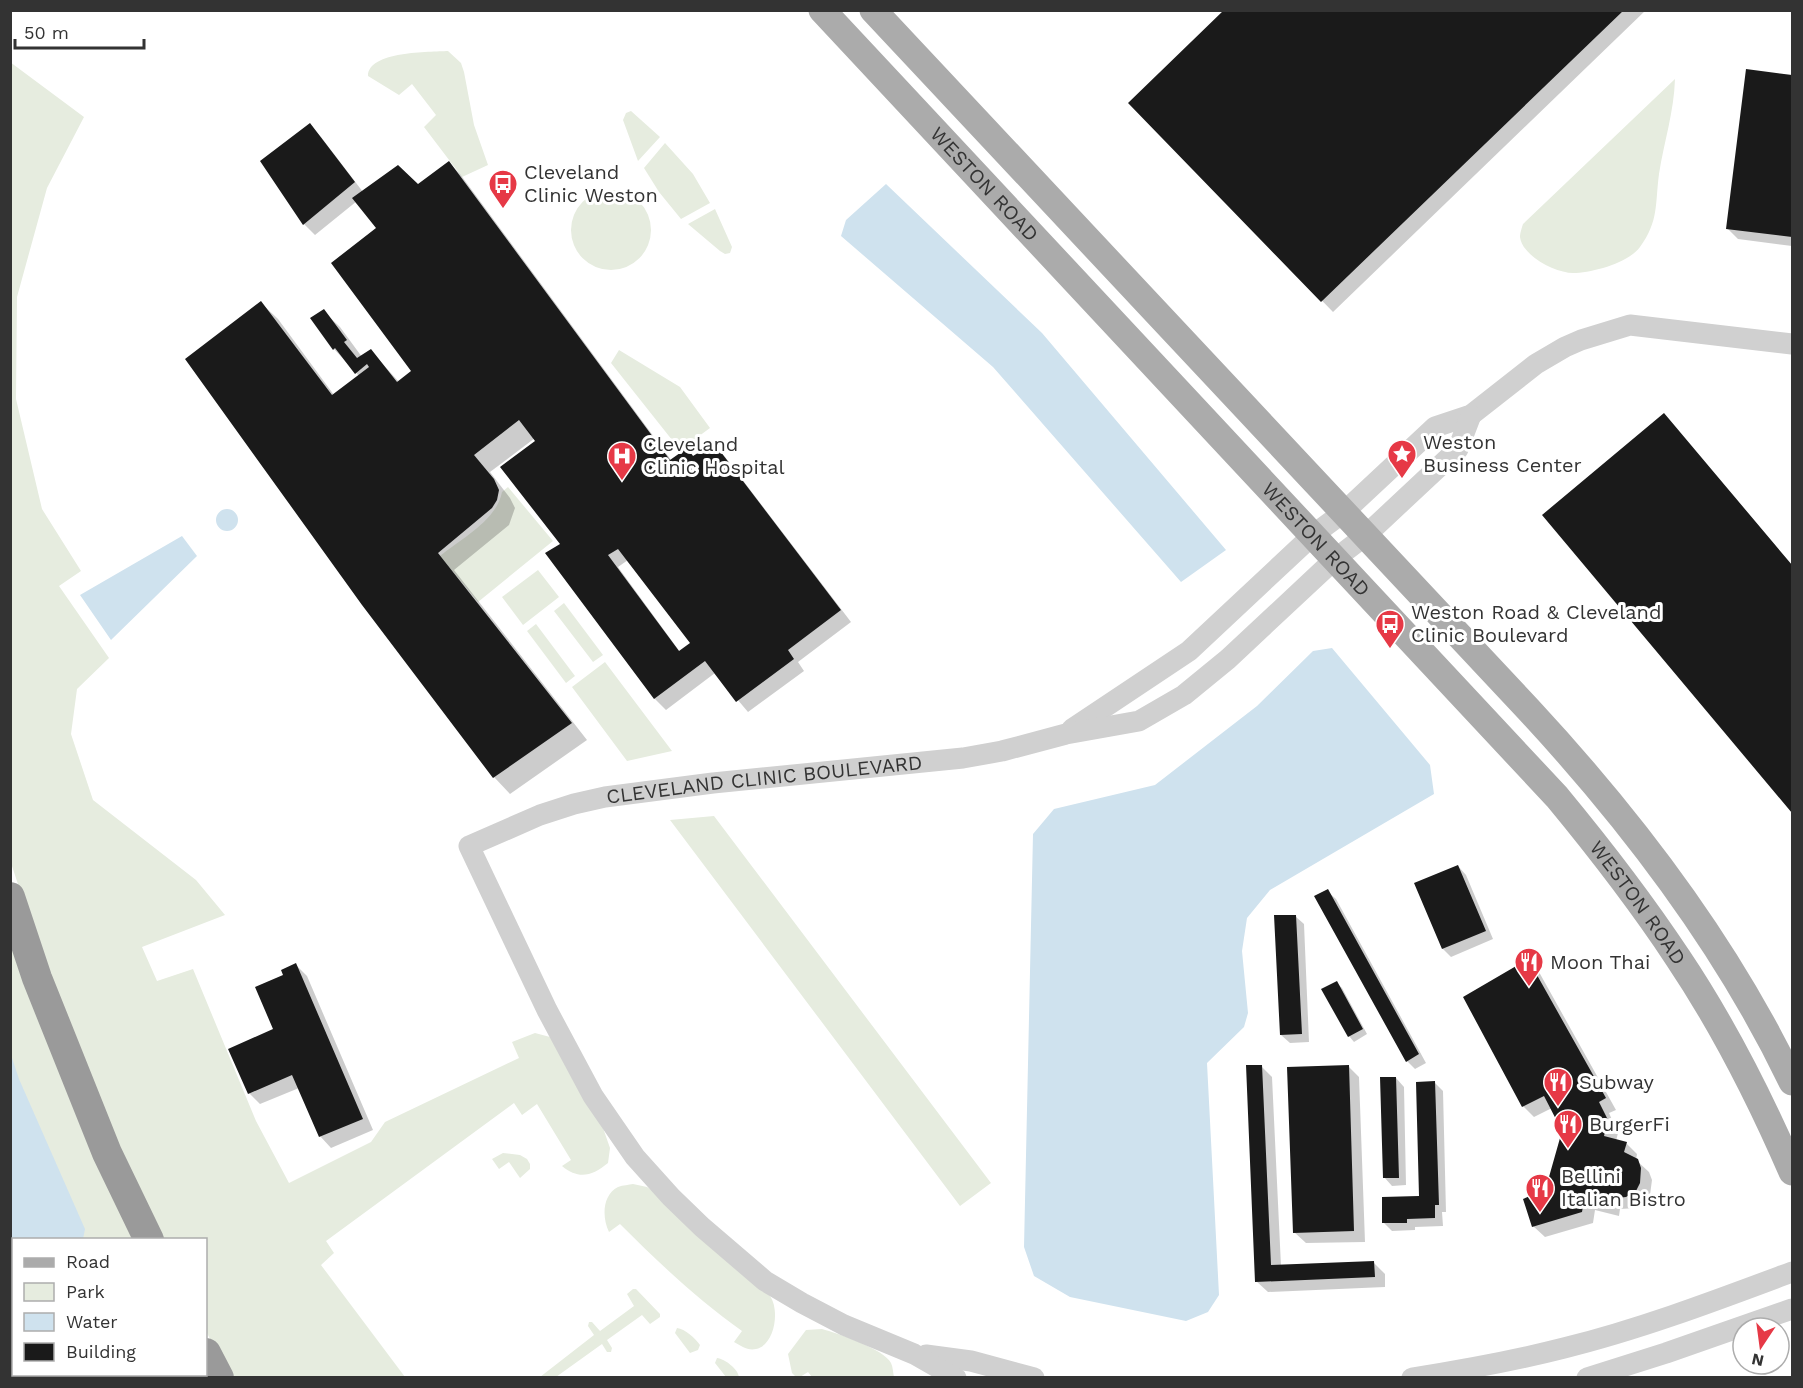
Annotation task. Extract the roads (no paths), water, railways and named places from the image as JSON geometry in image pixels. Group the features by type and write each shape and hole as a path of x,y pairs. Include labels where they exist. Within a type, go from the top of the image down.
{"highway":[{"path":"10,897 37,978 107,1153 149,1238"},
{"path":"207,1355 219,1377"}],"main road":[{"name":"WESTON ROAD","path":"822,10 1557,797 1633,893 1680,960 1715,1018 1756,1094 1792,1172"},
{"name":"WESTON ROAD","path":"873,10 1558,741 1635,833 1712,940 1792,1082"}],"street":[{"path":"1471,416 1521,375 1550,355 1581,340 1630,325 1792,344"},
{"name":"CLEVELAND CLINIC BOULEVARD","path":"1066,734 1189,651 1313,535 1344,512 1436,427 1471,416"},
{"name":"CLEVELAND CLINIC BOULEVARD","path":"914,1354 844,1325 765,1281 702,1227 642,1165 593,1096 547,1010 469,846 540,815 605,797 712,783 963,758 1002,751 1066,734 1139,721 1184,695 1228,659 1335,559 1365,536 1458,449 1471,416"},
{"path":"1412,1377 1472,1373 1612,1335 1792,1272"},
{"path":"1587,1377 1792,1309"},
{"path":"914,1354 956,1377"},
{"path":"914,1354 971,1361 1034,1377"}],"water":[{"path":"886,184 1042,333 1226,550 1181,582 993,367 841,236 846,220"},
{"path":"223,509 231,509 238,516 238,524 231,531 223,531 216,524 216,516"},
{"path":"182,536 197,556 111,640 80,595"},
{"path":"1332,648 1430,765 1434,794 1270,890 1247,918 1242,951 1248,1013 1244,1027 1207,1063 1219,1295 1208,1312 1186,1321 1070,1297 1034,1276 1024,1247 1033,834 1054,809 1155,785 1257,706 1313,651"},
{"path":"10,1052 19,1079 85,1229 83,1238 12,1238 12,1376 122,1377 11,1377"}],"place":[{"name":"Cleveland Clinic Weston","path":"503,210"},
{"name":"Weston Business Center","path":"1402,480"},
{"name":"Cleveland Clinic Hospital","path":"622,482"},
{"name":"Weston Road & Cleveland Clinic Boulevard","path":"1390,650"},
{"name":"Moon Thai","path":"1529,988"},
{"name":"Subway","path":"1558,1108"},
{"name":"BurgerFi","path":"1568,1150"},
{"name":"Bellini Italian Bistro","path":"1540,1214"}]}
